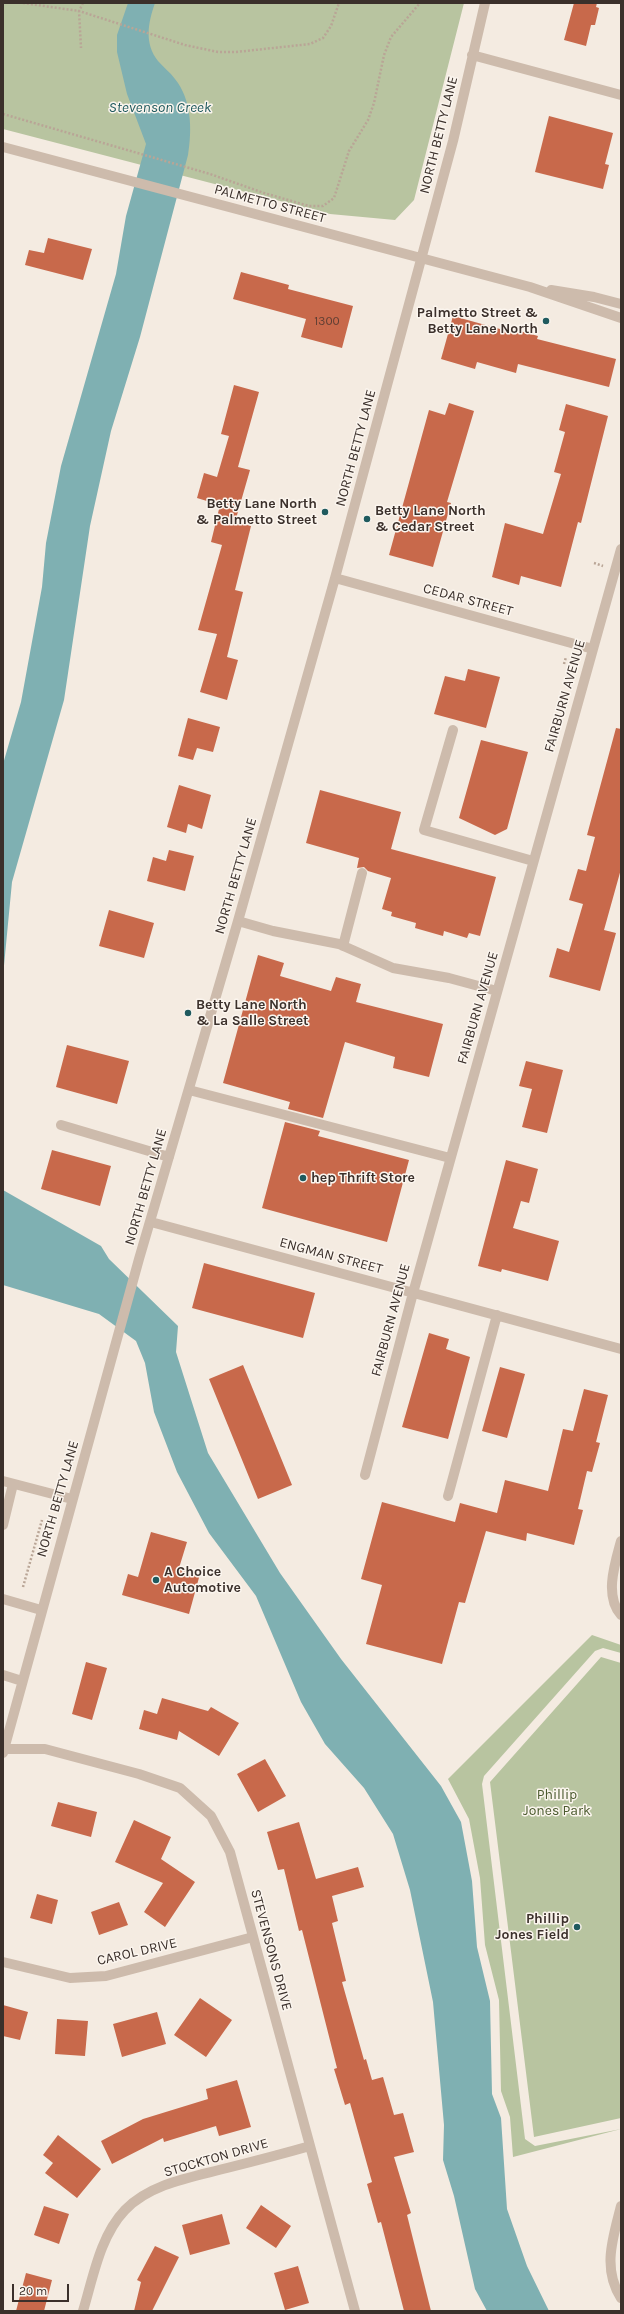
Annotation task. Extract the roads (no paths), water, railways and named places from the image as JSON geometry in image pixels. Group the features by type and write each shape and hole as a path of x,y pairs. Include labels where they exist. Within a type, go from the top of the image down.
{"street":[{"name":"NORTH BETTY LANE","path":"3,1750 139,1259 238,921 335,578 453,141 485,3"},
{"path":"472,55 621,95"},
{"name":"PALMETTO STREET","path":"3,147 530,287 592,310 621,318"},
{"name":"PALMETTO STREET","path":"530,287 594,297 621,304"},
{"name":"FAIRBURN AVENUE","path":"365,1475 450,1158 621,549"},
{"name":"CEDAR STREET","path":"335,578 593,650"},
{"path":"453,730 424,830 533,861"},
{"path":"343,946 362,873"},
{"path":"238,921 343,946 393,968 449,978 497,991"},
{"path":"189,1090 450,1158"},
{"path":"61,1125 169,1157"},
{"name":"ENGMAN STREET","path":"150,1222 621,1349"},
{"path":"448,1496 497,1315"},
{"path":"3,1524 8,1482 72,1499"},
{"path":"619,1613 612,1590 614,1566 621,1541"},
{"path":"3,1599 41,1610"},
{"path":"3,1675 22,1681"},
{"name":"STEVENSONS DRIVE","path":"3,1750 45,1749 139,1774 180,1788 211,1816 230,1852 355,2311"},
{"name":"CAROL DRIVE","path":"3,1962 70,1978 106,1976 253,1937"},
{"name":"STOCKTON DRIVE","path":"83,2311 97,2264 108,2235 124,2211 146,2194 172,2182 310,2146"},
{"path":"621,2206 610,2250 610,2268 614,2286 621,2298"}],"water":[{"name":"Stevenson Creek","path":"128,3 155,3 149,25 149,40 158,61 175,79 185,96 188,106 190,126 188,155 140,337 111,431 90,526 64,700 12,882 3,976 3,764 21,702 42,587 46,543 61,466 116,274 126,216 146,144 127,94 117,52 117,35"},
{"path":"3,1190 101,1246 109,1259 178,1326 176,1352 208,1453 280,1573 341,1659 441,1786 461,1822 472,1881 477,1947 490,2001 492,2094 501,2118 507,2209 527,2266 549,2311 487,2311 475,2289 454,2196 443,2160 444,2125 433,2002 410,1890 393,1834 364,1788 325,1744 301,1702 256,1596 209,1533 177,1472 154,1412 145,1363 136,1341 99,1314 3,1285"}],"place":[{"name":"Palmetto Street & Betty Lane North","path":"546,321"},
{"name":"Betty Lane North & Palmetto Street","path":"325,512"},
{"name":"Betty Lane North & Cedar Street","path":"367,519"},
{"name":"Betty Lane North & La Salle Street","path":"188,1013"},
{"name":"hep Thrift Store","path":"303,1178"},
{"name":"A Choice Automotive","path":"156,1580"},
{"name":"Phillip Jones Field","path":"577,1927"}],"park label":[{"name":"Phillip Jones Park","path":"557,1804"}]}
